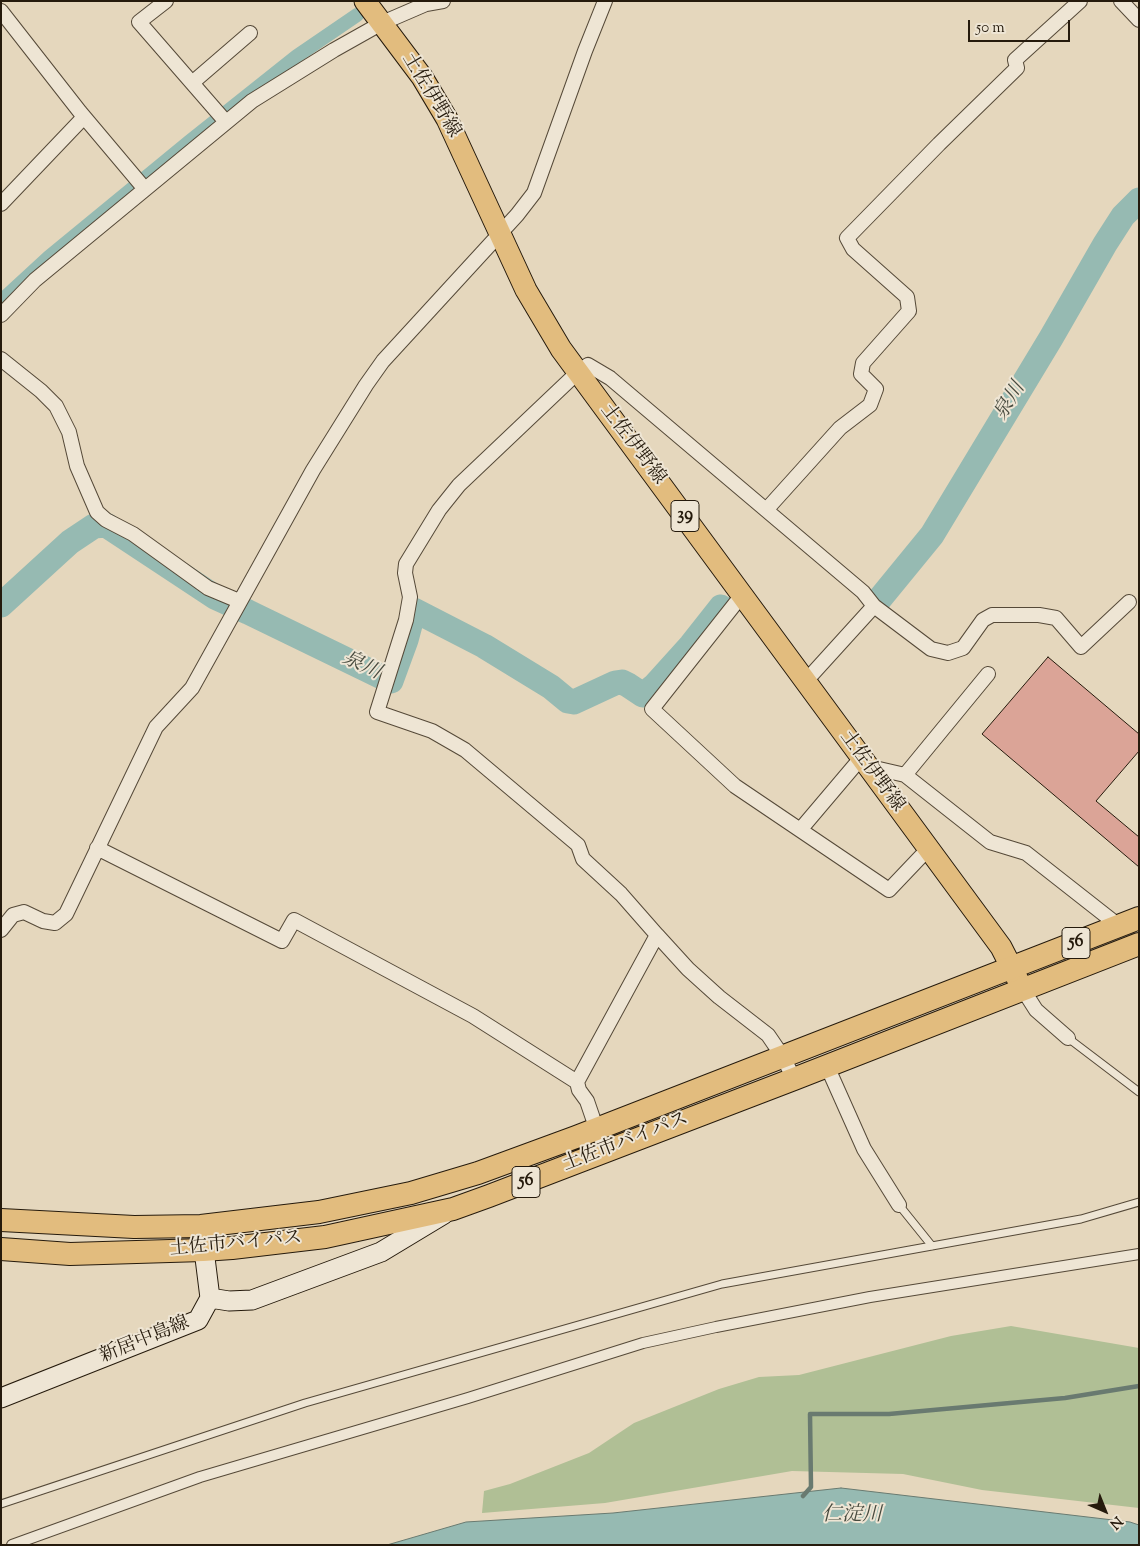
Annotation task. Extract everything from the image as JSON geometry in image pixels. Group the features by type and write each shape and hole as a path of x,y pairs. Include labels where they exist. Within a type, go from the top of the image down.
{"highway":[{"name":"土佐市バイパス","path":"8,1219 134,1227 201,1226 319,1212 411,1193 478,1173 596,1129 1129,922"},
{"name":"土佐市バイパス","path":"1,1249 70,1254 203,1250 325,1237 453,1209 794,1079 1022,988 1139,944"}],"main road":[{"name":"土佐伊野線","path":"365,1 422,77 447,119 526,290 561,349 1001,947 1013,967 1022,988"},
{"path":"201,1226 210,1298 229,1301 252,1300 381,1252 453,1209"},
{"path":"350,1232 361,1241 361,1251 355,1261"},
{"name":"新居中島線","path":"1,1398 198,1320 210,1298"}],"street":[{"path":"166,1 138,22 221,117"},
{"path":"1,314 35,280 141,183 221,117 252,101 334,50 382,23 426,4 443,1"},
{"path":"1,930 13,915 24,912 43,921 55,923 66,914 156,726 192,688 313,470 378,369 534,193 605,1"},
{"path":"767,509 840,428 870,405 876,389 861,374 863,363 909,311 907,297 853,249 847,238 1017,68 1015,60 1080,1"},
{"path":"1121,1 1139,20"},
{"path":"1,11 84,117 141,183"},
{"path":"192,82 250,33"},
{"path":"1,204 84,117"},
{"path":"1,359 41,391 56,406 69,432 77,466 97,512 106,520 133,534 208,588 239,601"},
{"path":"794,1079 783,1057 768,1035 694,975 621,894 583,859 578,845 465,750 432,731 377,712 406,620 410,597 405,573 406,564 439,510 459,485 577,373 588,366 610,378 767,509 863,592 874,606 931,649 948,653 962,648 983,620 992,615 1039,615 1056,618 1081,647 1129,602"},
{"path":"742,596 652,709 735,786 889,890 928,849"},
{"path":"805,682 874,606"},
{"path":"905,775 988,674"},
{"path":"800,830 864,762 905,775 990,842 1026,853 1129,922"},
{"path":"97,848 282,941 294,920 473,1016 577,1082"},
{"path":"605,1152 587,1101 579,1090 577,1082 657,935"},
{"path":"1022,988 1036,1010 1068,1038"},
{"path":"827,1066 864,1149 899,1205"},
{"path":"12,1545 200,1477 468,1398 643,1343 870,1297 1139,1254"}],"lane":[{"path":"1068,1038 1139,1092"},
{"path":"1,1504 305,1403 722,1284 1081,1219 1139,1202"},
{"path":"899,1205 932,1246"}],"green space":[{"path":"1011,1326 1139,1348 1139,1508 982,1490 903,1474 792,1471 605,1503 482,1513 484,1491 510,1484 589,1453 634,1423 719,1389 759,1377 799,1375 951,1336"}],"water":[{"name":"仁淀川","path":"841,1488 1130,1522 1139,1525 1139,1545 387,1545 466,1522 613,1513"}],"building":[{"path":"1048,657 1139,734 1139,751 1096,801 1139,837 1139,867 982,734"}],"waterway":[{"path":"1,301 49,257 189,142 297,56 357,15"},
{"name":"泉川","path":"878,601 932,535 1051,338 1105,244 1123,216 1139,200"},
{"name":"泉川","path":"1,605 70,542 94,526 106,525 215,597 391,681 406,640 414,610 484,646 551,687 568,701 574,702 615,683 622,682 643,695 654,686 691,645 721,607"},
{"path":"803,1496 811,1487 810,1414 889,1414 1065,1398 1139,1386"}]}
